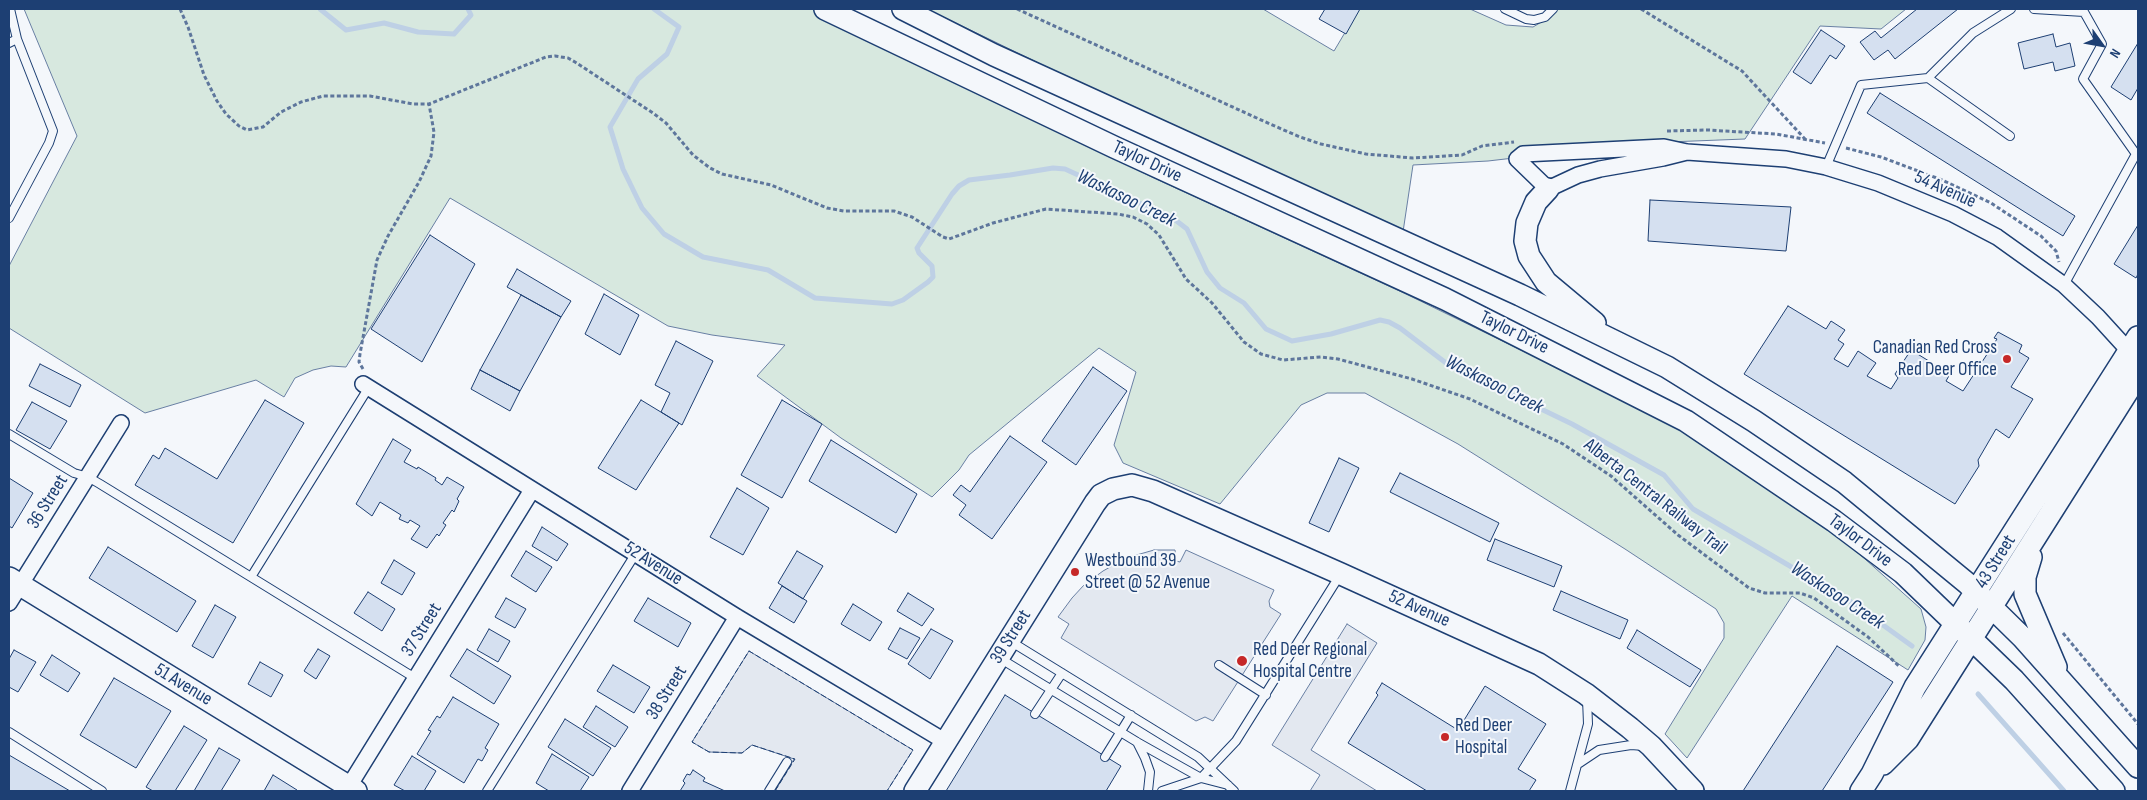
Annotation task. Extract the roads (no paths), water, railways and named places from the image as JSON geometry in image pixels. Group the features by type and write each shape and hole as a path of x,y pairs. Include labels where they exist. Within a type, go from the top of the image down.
{"main road":[{"name":"Taylor Drive","path":"825,9 1114,147 1445,299 1686,421 1834,521 1903,573 2014,680 2114,791"},
{"name":"Taylor Drive","path":"903,9 994,55 1520,296 1667,367 1754,421 1844,482 1977,592 2138,767"},
{"path":"1548,188 1536,202 1527,223 1525,241 1529,256 1546,282 1618,343"},
{"name":"43 Street","path":"1867,783 1915,686 2135,351"},
{"path":"1867,783 1908,739 2138,375"},
{"name":"52 Avenue","path":"1113,489 1132,485 1153,491 1522,655 1586,694 1630,728 1651,746 1692,791"},
{"name":"39 Street","path":"916,791 1095,503 1101,495 1113,489"},
{"path":"2037,536 2025,577 2025,594 2064,685"},
{"name":"51 Avenue","path":"14,582 350,790"}],"street":[{"name":"54 Avenue","path":"1687,152 1600,169 1578,175 1548,188 1519,163 1517,159 1523,154 1664,147 1687,152 1786,159 1826,167 1878,183 1970,222 1997,237 2064,285 2135,351"},
{"name":"52 Avenue","path":"366,385 532,490 946,742"},
{"name":"36 Street","path":"9,603 14,582 88,477 121,423"},
{"name":"37 Street","path":"350,790 415,678 532,490"},
{"name":"38 Street","path":"630,791 737,616"}],"lane":[{"path":"9,218 50,143 53,131 17,39 10,9"},
{"path":"1505,9 1526,19 1534,20 1545,17 1553,9"},
{"path":"1826,167 1861,85 1928,78 1973,33 2011,9"},
{"path":"2034,9 2084,12 2102,44 2083,79 2136,154 2064,285"},
{"path":"9,43 17,39"},
{"path":"1928,78 2010,136"},
{"path":"251,577 366,385"},
{"path":"9,434 74,473 88,477 415,678"},
{"path":"487,791 636,554"},
{"path":"1162,791 1201,778 1236,740 1341,574"},
{"path":"1004,649 1062,673 1198,757 1232,788"},
{"path":"1004,649 1052,689 1120,732 1201,778 1232,788"},
{"path":"1219,665 1266,695"},
{"path":"1035,714 1062,673"},
{"path":"1570,791 1588,724 1586,694"},
{"path":"1105,757 1130,716"},
{"path":"9,732 102,791"},
{"path":"1137,742 1150,772 1148,791"},
{"path":"1578,764 1599,750 1631,745 1651,746"},
{"path":"769,791 787,762"}],"waterway":[{"name":"Waskasoo Creek","path":"320,9 346,30 384,23 418,32 454,34 471,15 468,9"},
{"name":"Waskasoo Creek","path":"654,9 679,27 667,54 638,79 610,127 623,169 642,208 664,234 703,257 768,270 815,298 892,304 903,300 933,277 932,266 919,253 917,248 959,186 969,180 1053,168 1065,169 1174,219 1187,229 1207,272 1220,288 1244,303 1266,329 1292,341 1331,334 1380,320 1389,322 1400,328 1446,363 1572,424 1664,475 1693,509 1851,602 1912,646"},
{"name":"Waskasoo Creek","path":"1978,694 2064,791"}],"place":[{"name":"Canadian Red Cross Red Deer Office","path":"2007,359"},
{"name":"Westbound 39 Street @ 52 Avenue","path":"1075,572"},
{"name":"Red Deer Regional Hospital Centre","path":"1242,661"},
{"name":"Red Deer Hospital","path":"1445,737"}]}
